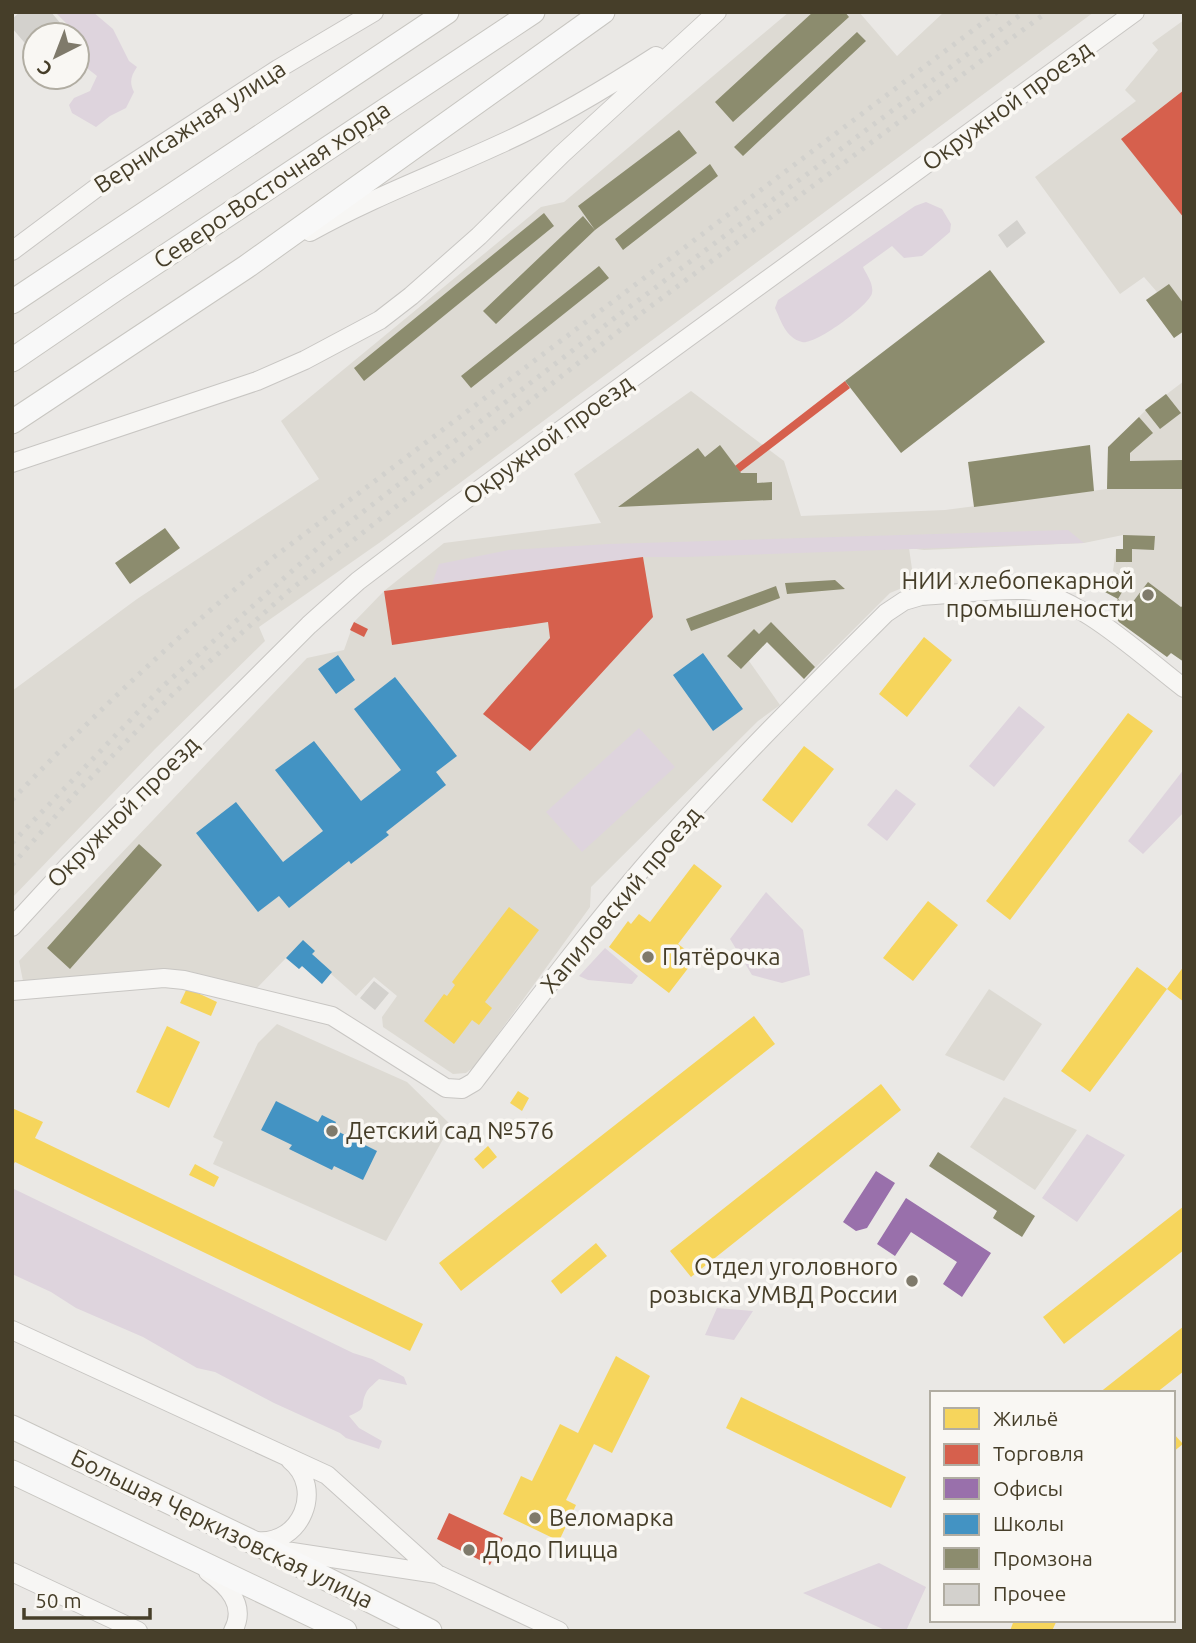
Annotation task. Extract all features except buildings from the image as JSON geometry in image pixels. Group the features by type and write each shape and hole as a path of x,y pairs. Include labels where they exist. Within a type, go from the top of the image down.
{"main road":[{"name":"Северо-Восточная хорда","path":"12,302 447,12"},
{"name":"Северо-Восточная хорда","path":"12,360 533,12"},
{"path":"12,422 246,267 603,12"},
{"path":"12,293 86,251"},
{"name":"Большая Черкизовская улица","path":"17,1430 430,1631"},
{"name":"Большая Черкизовская улица","path":"12,1472 345,1631"}],"street":[{"name":"Вернисажная улица","path":"12,251 107,180 278,69 374,12"},
{"path":"12,463 257,382 380,320 479,236 562,154 717,12"},
{"name":"Окружной проезд","path":"12,927 69,865 309,625 358,581 432,524 1135,12"},
{"path":"246,267 398,187 500,145 556,117 695,32"},
{"name":"Хапиловский проезд","path":"12,991 164,978 184,980 332,1016 446,1088 462,1089 474,1082 566,963 677,829 772,727 886,612 904,601 921,596 1025,590 1048,595 1071,605 1096,621 1184,688"},
{"path":"12,1331 327,1475 437,1574"},
{"path":"255,1544 289,1533 306,1508 308,1493 304,1478 297,1465 285,1455"},
{"path":"255,1544 437,1574 559,1631"},
{"path":"183,1553 229,1590 239,1612 233,1631"},
{"path":"12,1572 138,1631"}],"shaded area":[{"path":"55,12 93,12 113,29 129,61 137,67 131,79 134,92 126,108 96,127 72,113 69,105 74,98 91,91 97,76 91,71 91,21 64,21"},
{"path":"789,12 859,12 897,56 944,12 1094,12 379,543 259,627 265,641 155,749 12,898 12,691 137,599 319,479 281,421 541,207 564,202"},
{"path":"1184,20 1184,331 1174,338 1146,300 1157,292 1144,277 1120,294 1035,177 1136,101 1125,90 1158,50 1152,43"},
{"path":"926,202 942,209 951,224 950,232 922,256 904,258 892,246 863,267 871,283 872,293 869,299 852,315 818,338 802,342 788,333 775,308 778,300 915,206"},
{"path":"1184,381 1184,662 1171,653 1167,657 1119,622 1111,610 1118,599 1105,592 1116,573 1113,571 1116,549 1123,549 1123,535 1084,543 924,550 909,548 914,583 890,593 804,679 767,642 749,661 780,705 758,721 591,887 590,907 475,1066 466,1073 453,1074 383,1027 382,1017 397,996 374,977 356,996 331,974 303,966 299,969 286,958 254,991 189,971 23,981 19,961 307,658 344,650 354,622 384,591 444,543 601,523 574,474 691,391 784,461 801,516 945,510 1107,489 1108,447 1146,410"},
{"path":"1068,530 1084,543 643,557 432,584 439,564 509,550 609,544"},
{"path":"1019,706 1045,727 994,787 969,766"},
{"path":"639,728 675,767 582,852 546,812"},
{"path":"1184,769 1184,812 1143,854 1128,841"},
{"path":"896,789 916,804 887,841 867,825"},
{"path":"766,892 803,930 810,975 782,983 752,975 730,939"},
{"path":"605,948 638,976 632,984 588,980 579,976"},
{"path":"989,989 1042,1024 1004,1081 945,1055"},
{"name":"Детский сад №576","path":"277,1024 407,1082 451,1125 386,1241 213,1164 223,1142 213,1137 258,1043"},
{"path":"1004,1097 1077,1130 1035,1190 970,1147"},
{"path":"1087,1134 1125,1155 1077,1222 1042,1198"},
{"path":"12,1188 353,1353 372,1359 404,1377 407,1385 379,1379 367,1391 362,1409 349,1416 359,1428 382,1441 379,1449 346,1438 215,1372 197,1368 143,1337 76,1308 51,1292 12,1274"},
{"path":"717,1308 753,1311 734,1340 705,1335"},
{"path":"879,1563 926,1587 906,1631 887,1631 803,1593"}],"railway":[{"path":"12,800 139,674 274,557 997,12"},
{"path":"12,843 162,687 329,538 616,317 1024,12"},
{"path":"12,865 76,793 174,693 290,590 643,312 1047,12"}],"place":[{"name":"НИИ хлебопекарной промышлености","path":"1148,595"},
{"name":"Пятёрочка","path":"648,957"},
{"name":"Детский сад №576","path":"332,1131"},
{"name":"Отдел уголовного розыска УМВД России","path":"912,1281"},
{"name":"Веломарка","path":"535,1518"},
{"name":"Додо Пицца","path":"469,1550"}]}
